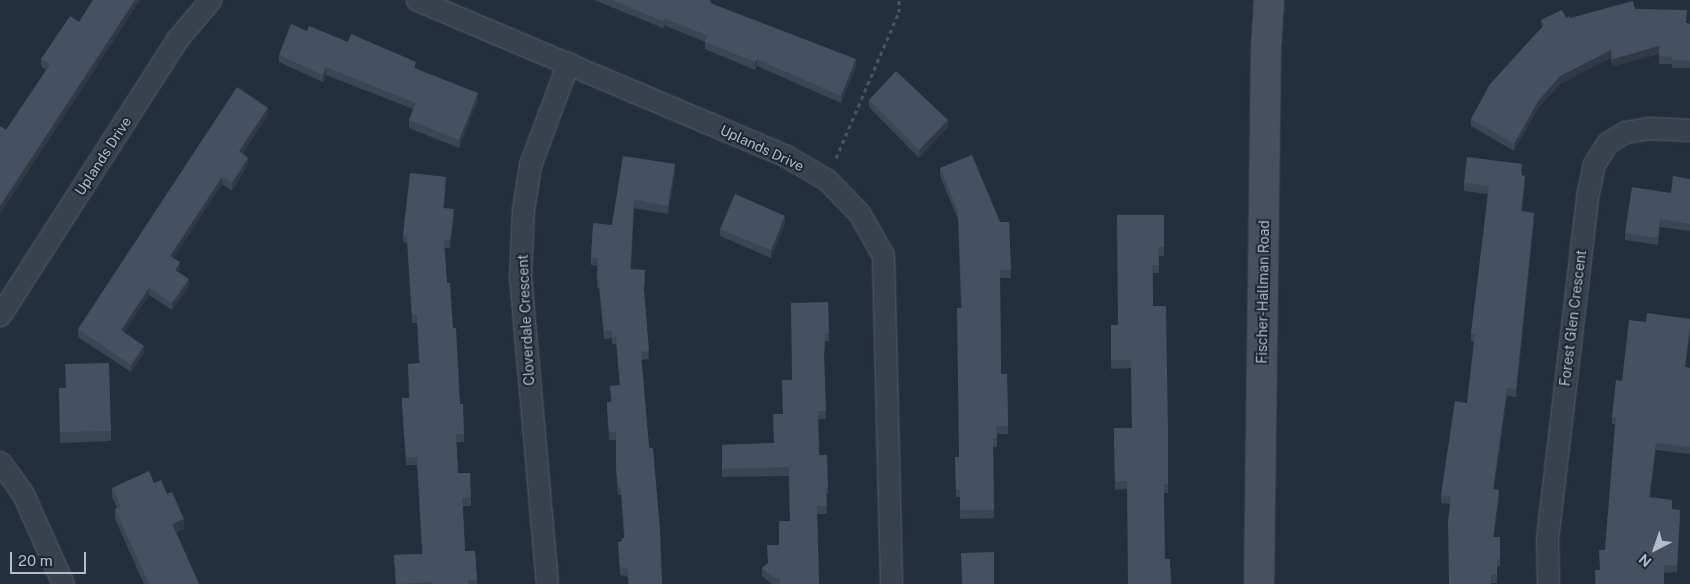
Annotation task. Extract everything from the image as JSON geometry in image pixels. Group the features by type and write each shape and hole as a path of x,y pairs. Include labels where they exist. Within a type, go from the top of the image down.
{"main road":[{"name":"Fischer-Hallman Road","path":"1259,584 1266,49 1269,0"}],"street":[{"name":"Uplands Drive","path":"0,315 178,38 210,0"},
{"name":"Uplands Drive","path":"417,0 786,156 827,180 859,213 883,255 891,584"},
{"name":"Cloverdale Crescent","path":"547,584 521,268 523,210 530,165 568,63"},
{"name":"Forest Glen Crescent","path":"1548,584 1547,539 1588,192 1594,164 1608,142 1625,132 1649,128 1690,130"},
{"path":"0,462 23,494 63,584"}],"path":[{"path":"827,180 899,12 899,0"}],"building":[{"path":"93,0 135,0 0,206 0,126 6,130 50,65 41,59 70,16 79,22"},
{"path":"612,0 709,0 711,1 710,3 856,59 841,96 757,59 755,62 705,42 707,35 664,18 663,21"},
{"path":"1633,1 1635,9 1687,10 1686,23 1690,24 1690,61 1672,60 1672,57 1659,56 1659,46 1613,59 1611,50 1560,76 1538,101 1514,144 1471,119 1490,84 1544,25 1541,20 1562,10 1566,18 1569,16 1570,18"},
{"path":"291,24 307,31 309,26 348,42 351,34 416,62 414,68 478,93 459,140 409,120 416,103 326,67 323,75 279,55"},
{"path":"896,71 948,120 919,150 869,100"},
{"path":"237,87 268,108 239,151 248,158 232,183 222,177 170,256 180,262 175,270 189,279 172,303 149,288 121,330 144,346 131,365 78,329"},
{"path":"972,155 1000,222 1009,222 1011,270 1000,270 1001,374 1007,374 1008,426 996,426 997,438 993,438 994,510 960,510 960,489 956,489 955,457 959,457 957,308 962,308 958,211 940,168"},
{"path":"623,156 675,164 668,206 634,200 630,269 645,270 644,289 649,351 641,352 649,448 653,448 660,529 662,584 629,584 628,569 620,567 618,542 625,538 621,487 618,487 616,465 616,432 609,432 607,402 612,402 610,386 620,385 616,336 612,337 612,330 604,331 599,280 597,280 598,258 591,257 593,223 612,225"},
{"path":"1467,157 1522,164 1521,175 1525,176 1521,211 1534,213 1516,389 1507,388 1493,489 1499,490 1493,537 1500,537 1500,559 1497,559 1497,575 1491,575 1491,584 1449,584 1448,520 1451,497 1441,495 1455,401 1467,403 1475,334 1471,334 1489,186 1464,183"},
{"path":"410,173 446,177 443,208 454,209 450,240 444,240 447,283 450,283 453,328 456,328 460,404 463,404 464,434 456,434 458,473 470,473 471,498 462,498 465,551 475,551 477,580 468,580 468,584 433,584 433,582 396,584 394,555 423,554 417,457 406,457 402,398 410,398 408,364 420,363 417,315 412,315 407,235 403,235"},
{"path":"1673,176 1690,179 1690,224 1660,219 1658,238 1625,233 1632,187 1671,193"},
{"path":"735,194 785,216 771,250 720,229"},
{"path":"1117,215 1164,215 1164,247 1158,247 1159,265 1152,265 1153,306 1166,306 1168,484 1164,484 1164,513 1165,559 1170,559 1171,584 1128,584 1127,481 1115,481 1114,428 1132,428 1131,360 1111,360 1111,325 1118,325"},
{"path":"828,302 829,333 825,333 824,355 826,411 818,411 819,455 827,455 828,486 826,486 827,506 817,506 819,584 780,584 780,578 774,578 762,568 768,563 767,545 779,545 779,521 790,521 789,467 722,469 722,445 774,443 773,414 783,414 782,380 792,380 791,303"},
{"path":"1647,313 1690,319 1685,367 1690,368 1690,447 1656,443 1649,497 1672,500 1672,509 1680,510 1677,565 1664,565 1664,584 1596,584 1595,570 1600,570 1599,550 1605,550 1616,417 1612,417 1616,380 1622,381 1629,320 1646,322"},
{"path":"109,363 111,431 60,432 59,388 66,388 65,364"},
{"path":"149,471 154,483 161,480 167,494 172,492 184,519 172,524 199,584 149,584 115,509 121,507 112,488"},
{"path":"994,552 994,584 962,584 961,553"}]}
